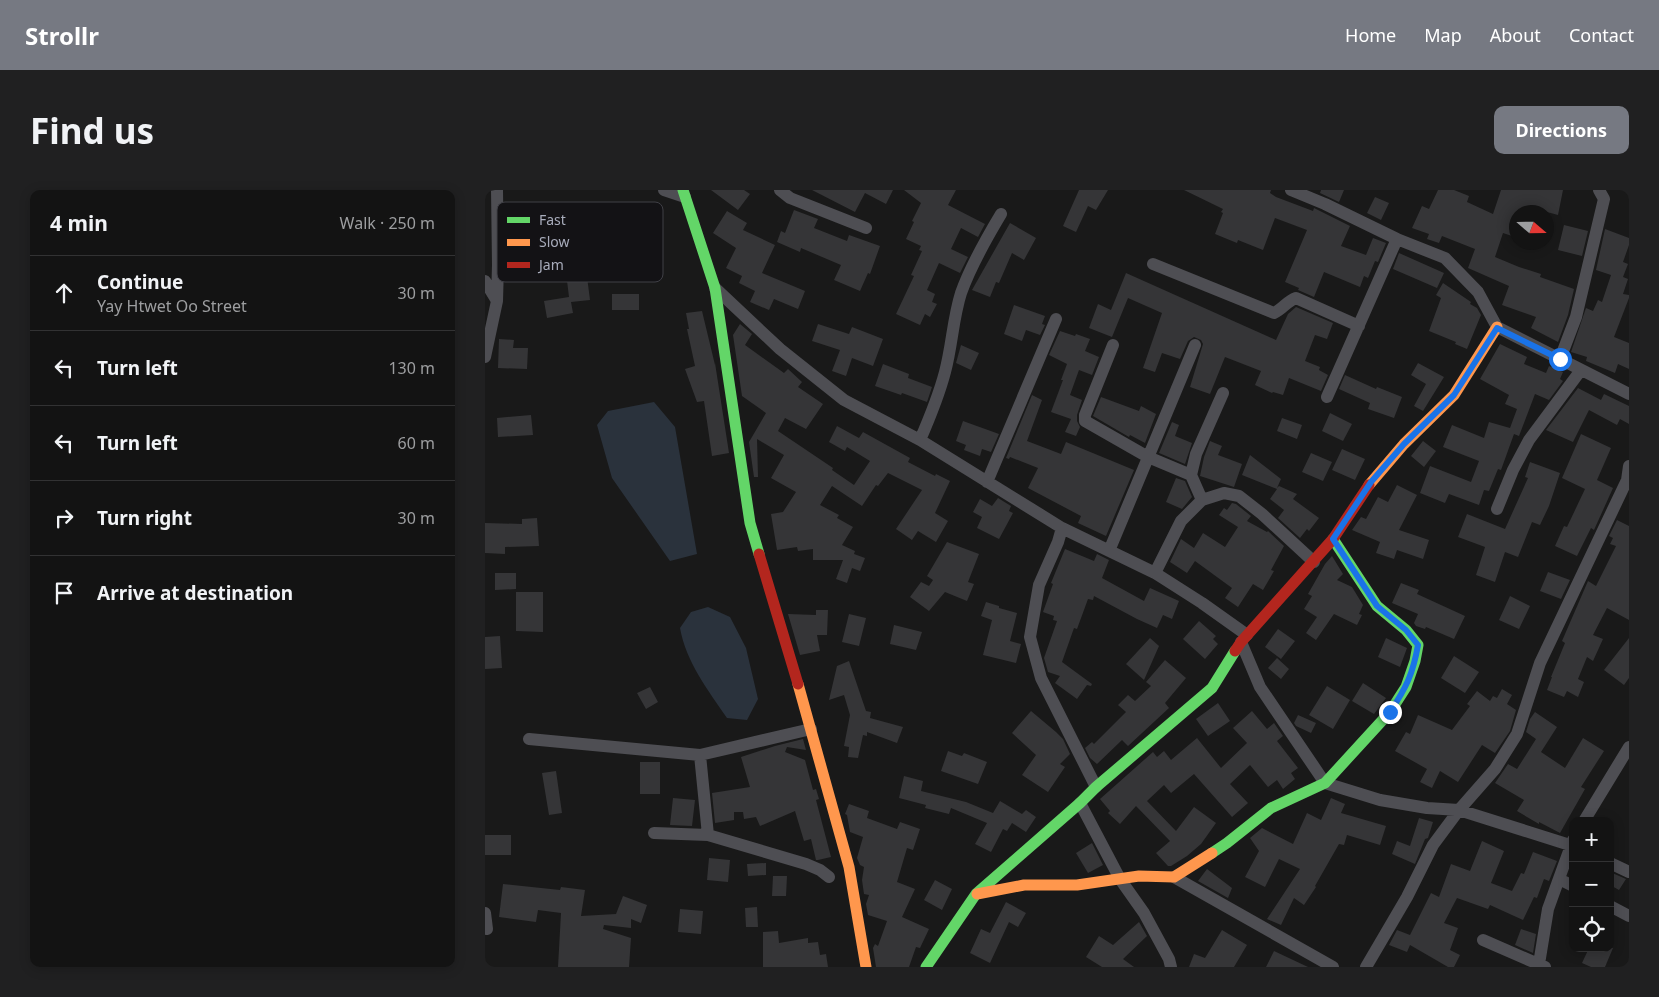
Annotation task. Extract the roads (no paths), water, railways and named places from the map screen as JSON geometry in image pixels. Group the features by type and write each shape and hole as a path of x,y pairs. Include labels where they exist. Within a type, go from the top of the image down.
{"street":[{"path":"664,190 684,193 715,288 751,523 849,867 866,967"},
{"path":"780,190 791,198 866,228"},
{"path":"1291,190 1325,204 1397,239 1445,258 1478,292 1497,328 1629,394"},
{"path":"1560,359 1576,316 1604,199 1599,190"},
{"path":"920,440 938,398 946,370 961,293 977,256 1001,214"},
{"path":"1327,397 1397,239"},
{"path":"1153,264 1274,313 1281,310 1289,300 1296,298 1359,326"},
{"path":"485,281 497,301"},
{"path":"485,357 497,301 498,282"},
{"path":"715,288 779,350 844,400 920,440 1062,528 1155,573 1202,602 1244,639 1260,687 1325,783 1380,800 1427,808 1459,810 1569,842"},
{"path":"987,482 1056,319"},
{"path":"926,967 976,894 1212,688 1244,639 1333,539 1371,482 1404,444 1454,395 1497,328"},
{"path":"1109,551 1195,345"},
{"path":"1113,346 1085,414 1085,421 1148,456 1191,475"},
{"path":"1497,508 1513,470 1529,440 1581,370"},
{"path":"1202,500 1191,475 1196,454 1223,393"},
{"path":"1365,967 1407,897 1433,845 1459,810 1495,769 1517,734 1540,663 1627,480 1629,466"},
{"path":"1155,573 1181,521 1202,500 1224,493 1239,496 1262,514 1314,562"},
{"path":"1062,528 1058,542 1039,585 1030,637 1041,678 1096,788"},
{"path":"1174,876 1227,843 1271,808 1325,783 1390,712 1406,687 1415,661 1418,645 1406,630 1377,606 1333,539"},
{"path":"529,739 699,755 811,729"},
{"path":"1586,817 1629,747"},
{"path":"699,755 708,834"},
{"path":"1081,803 1120,879 1144,913 1169,959 1171,967"},
{"path":"654,833 708,834 806,864 820,870 829,877"},
{"path":"1483,940 1542,966 1548,909 1569,851"},
{"path":"1614,865 1629,872"},
{"path":"976,894 1024,885 1077,885 1139,876 1174,876 1333,967"},
{"path":"1559,879 1569,884"},
{"path":"1612,907 1629,916"},
{"path":"485,913 487,929"}]}
